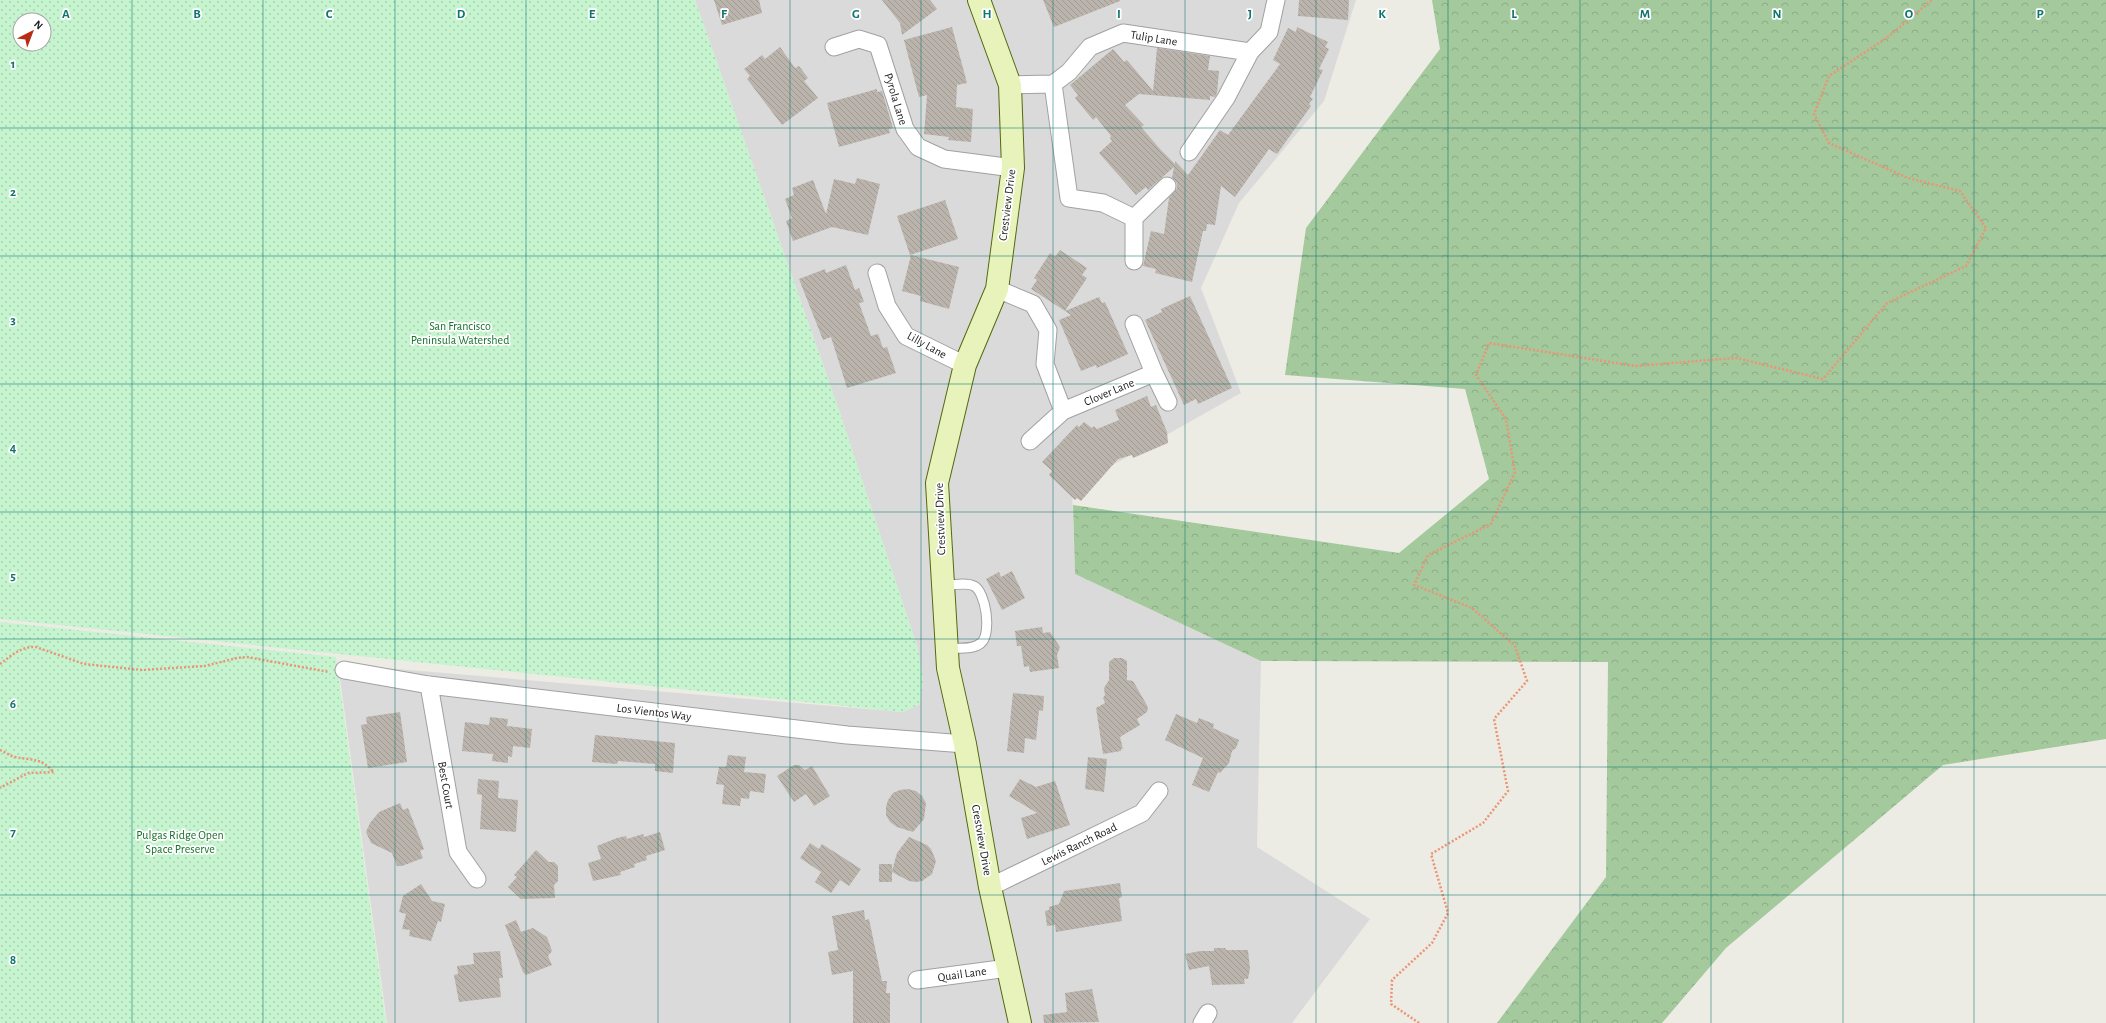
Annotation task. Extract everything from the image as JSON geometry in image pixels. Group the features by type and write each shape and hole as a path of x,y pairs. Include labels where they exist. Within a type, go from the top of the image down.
{"street":[{"name":"Crestview Drive","path":"979,0 1010,85 1013,168 997,289 965,365 937,483 948,668 965,744 990,887 1020,1023"},
{"path":"1189,152 1226,98 1250,52 1269,32 1276,0"},
{"name":"Tulip Lane","path":"1052,84 1069,72 1090,48 1123,33 1250,52"},
{"name":"Pyrola Lane","path":"834,48 859,39 878,45 905,129 918,147 944,159 1013,168"},
{"path":"1010,85 1052,84 1069,198 1103,203 1134,218"},
{"path":"1134,261 1134,218 1167,186"},
{"name":"Lilly Lane","path":"877,274 887,306 906,336 965,365"},
{"path":"997,289 1033,304 1048,330 1045,364 1063,411"},
{"path":"1134,324 1154,373 1168,402"},
{"name":"Clover Lane","path":"1030,441 1063,411 1154,373"},
{"name":"Los Vientos Way","path":"344,670 429,685 847,735 965,744"},
{"name":"Best Court","path":"429,685 458,852 477,879"},
{"name":"Lewis Ranch Road","path":"990,887 1142,813 1159,791"},
{"name":"Quail Lane","path":"916,980 1008,968"}],"lane":[{"path":"943,586 970,584 980,590 983,598 987,630 986,638 980,644 972,648 948,648"}],"path":[{"path":"1419,1023 1391,1004 1392,980 1432,943 1448,913 1431,854 1483,823 1508,791 1494,719 1527,681 1515,646 1472,608 1414,584 1428,555 1491,524 1515,472 1506,419 1476,375 1489,343 1635,366 1736,358 1823,379 1887,303 1966,266 1986,228 1960,191 1908,178 1829,143 1814,114 1829,76 1888,37 1932,0"},
{"path":"0,664 23,648 29,646 36,647 84,664 142,670 205,666 247,657 325,672 344,670"},
{"path":"0,750 15,757 29,758 45,762 54,772 28,773 0,788"}],"shaded area":[{"path":"695,0 1356,0 1324,101 1239,203 1201,288 1241,393 1072,488 1075,574 1261,661 1257,847 1370,919 1292,1023 387,1023 338,664 903,712 920,704 918,649 840,413"}],"green space":[{"name":"San Francisco Peninsula Watershed","path":"0,0 695,0 840,413 918,649 923,681 920,704 903,712 0,619"},
{"path":"1432,0 2106,0 2106,739 1943,765 1726,948 1662,1023 1497,1023 1606,877 1608,662 1261,661 1075,574 1073,505 1399,553 1489,479 1465,389 1285,375 1306,228 1440,49"},
{"name":"Pulgas Ridge Open Space Preserve","path":"0,622 336,657 386,1023 0,1023"}],"building":[{"path":"714,0 759,0 762,13 722,25"},
{"path":"882,0 930,0 937,9 902,35 900,23"},
{"path":"1043,0 1120,0 1120,1 1054,27"},
{"path":"1299,0 1349,0 1348,20 1298,16"},
{"path":"952,27 967,83 957,85 956,107 973,109 971,142 948,140 949,137 924,134 927,95 919,97 904,40"},
{"path":"1297,27 1328,42 1325,47 1329,49 1319,69 1323,70 1310,97 1313,99 1309,104 1311,106 1277,154 1269,149 1235,197 1221,186 1215,225 1207,224 1206,231 1203,231 1192,282 1155,273 1156,269 1143,266 1151,231 1164,234 1169,198 1177,188 1177,183 1172,178 1174,167 1148,190 1146,187 1136,195 1099,153 1112,141 1110,138 1111,136 1096,117 1093,120 1075,98 1078,95 1070,85 1113,49 1124,62 1127,60 1153,91 1157,48 1210,56 1208,70 1219,71 1217,93 1215,97 1210,96 1210,100 1139,94 1125,105 1144,125 1141,127 1160,149 1175,164 1175,161 1188,175 1220,130 1228,135 1280,64 1273,60 1288,28 1296,32"},
{"path":"780,47 795,68 799,66 808,78 804,81 818,98 782,125 747,79 750,76 744,69 762,55 765,59"},
{"path":"877,89 877,92 882,91 893,128 889,129 890,133 839,147 827,103"},
{"path":"857,178 880,184 868,235 832,227 793,241 786,221 792,218 785,199 794,195 792,188 813,180 826,214 834,179 855,184"},
{"path":"945,200 958,239 910,255 897,216"},
{"path":"1060,250 1087,268 1082,275 1087,278 1065,311 1031,289 1037,280 1034,278 1050,253 1055,257"},
{"path":"911,255 959,267 949,309 920,301 921,296 902,291"},
{"path":"846,265 855,290 859,288 864,302 859,303 871,336 878,334 883,348 887,347 896,373 847,388 831,337 823,340 799,279 825,269 826,273"},
{"path":"1190,296 1232,388 1198,404 1196,399 1184,405 1145,320 1162,312 1161,309"},
{"path":"1099,297 1102,303 1105,302 1128,354 1097,368 1096,365 1081,371 1059,320 1071,315 1065,311"},
{"path":"1147,396 1151,407 1156,405 1167,432 1168,443 1133,458 1132,455 1118,459 1081,501 1077,498 1075,500 1049,475 1052,471 1042,462 1077,425 1079,427 1084,422 1092,428 1094,426 1097,429 1119,420 1115,410"},
{"path":"1012,571 1025,598 1002,610 986,579 999,572 1001,577"},
{"path":"1042,627 1043,633 1050,632 1060,647 1057,655 1059,668 1030,672 1029,666 1024,667 1021,646 1017,646 1015,631"},
{"path":"1114,658 1122,658 1127,661 1127,680 1133,681 1148,707 1147,712 1137,719 1140,725 1120,737 1123,749 1121,749 1121,751 1103,754 1096,708 1105,703 1103,698 1105,695 1104,688 1109,680 1109,662"},
{"path":"1013,693 1044,696 1043,711 1039,710 1036,740 1025,738 1024,753 1007,751"},
{"path":"400,712 407,762 368,768 361,725 367,724 366,717"},
{"path":"1176,714 1197,723 1199,718 1214,724 1213,728 1239,740 1236,748 1232,751 1229,763 1220,773 1218,772 1209,792 1192,785 1203,758 1165,740"},
{"path":"490,717 508,719 507,726 532,729 530,748 513,746 512,757 508,756 508,763 492,761 493,754 462,751 465,722 489,725"},
{"path":"595,735 675,743 673,773 655,771 655,764 618,761 617,764 592,762"},
{"path":"728,755 746,757 744,772 766,774 764,793 750,791 749,799 741,798 740,806 722,804 724,785 716,784 719,767 726,767"},
{"path":"1088,757 1107,759 1104,792 1085,789"},
{"path":"794,765 799,765 805,770 812,766 830,796 814,806 806,794 794,802 777,776"},
{"path":"478,779 499,781 498,798 518,800 516,832 480,829 482,795 477,794"},
{"path":"1020,779 1036,787 1055,781 1070,825 1027,839 1021,818 1037,813 1009,796"},
{"path":"908,789 916,791 922,796 926,803 924,819 913,832 897,827 890,822 886,815 888,800 893,793"},
{"path":"400,803 403,810 408,808 424,849 420,851 423,858 402,866 397,866 392,853 371,843 366,832 370,823 379,812"},
{"path":"660,832 665,850 646,856 647,860 634,864 635,867 620,872 621,875 593,881 588,863 601,859 597,846 626,836 627,839 643,834 644,837"},
{"path":"909,837 927,845 931,849 936,861 932,874 922,881 916,882 909,881 892,872 892,882 879,882 879,864 892,864 892,871 897,853"},
{"path":"810,843 819,849 822,844 861,869 849,886 840,880 831,893 815,882 821,872 800,858"},
{"path":"536,850 549,862 554,862 558,866 558,881 554,885 555,898 521,899 508,887 517,877 514,875"},
{"path":"1120,883 1122,897 1119,898 1122,921 1056,932 1055,925 1047,926 1045,911 1049,910 1049,907 1059,904 1064,891"},
{"path":"421,884 432,901 445,904 441,922 438,921 431,941 409,936 410,930 402,929 406,914 399,912 403,896"},
{"path":"864,910 865,920 869,919 882,981 887,981 886,993 890,993 890,1023 853,1023 853,971 832,975 828,952 838,950 832,916"},
{"path":"516,920 521,932 533,928 547,937 552,951 548,956 552,965 526,975 523,972 505,925"},
{"path":"1214,948 1225,948 1226,950 1248,950 1250,969 1248,979 1244,979 1245,984 1212,985 1209,966 1189,970 1185,954 1200,951 1214,951"},
{"path":"500,951 503,978 499,978 501,997 459,1002 454,975 458,974 457,966 474,964 473,953"},
{"path":"1092,989 1099,1022 1044,1023 1043,1015 1067,1012 1065,993"}]}
